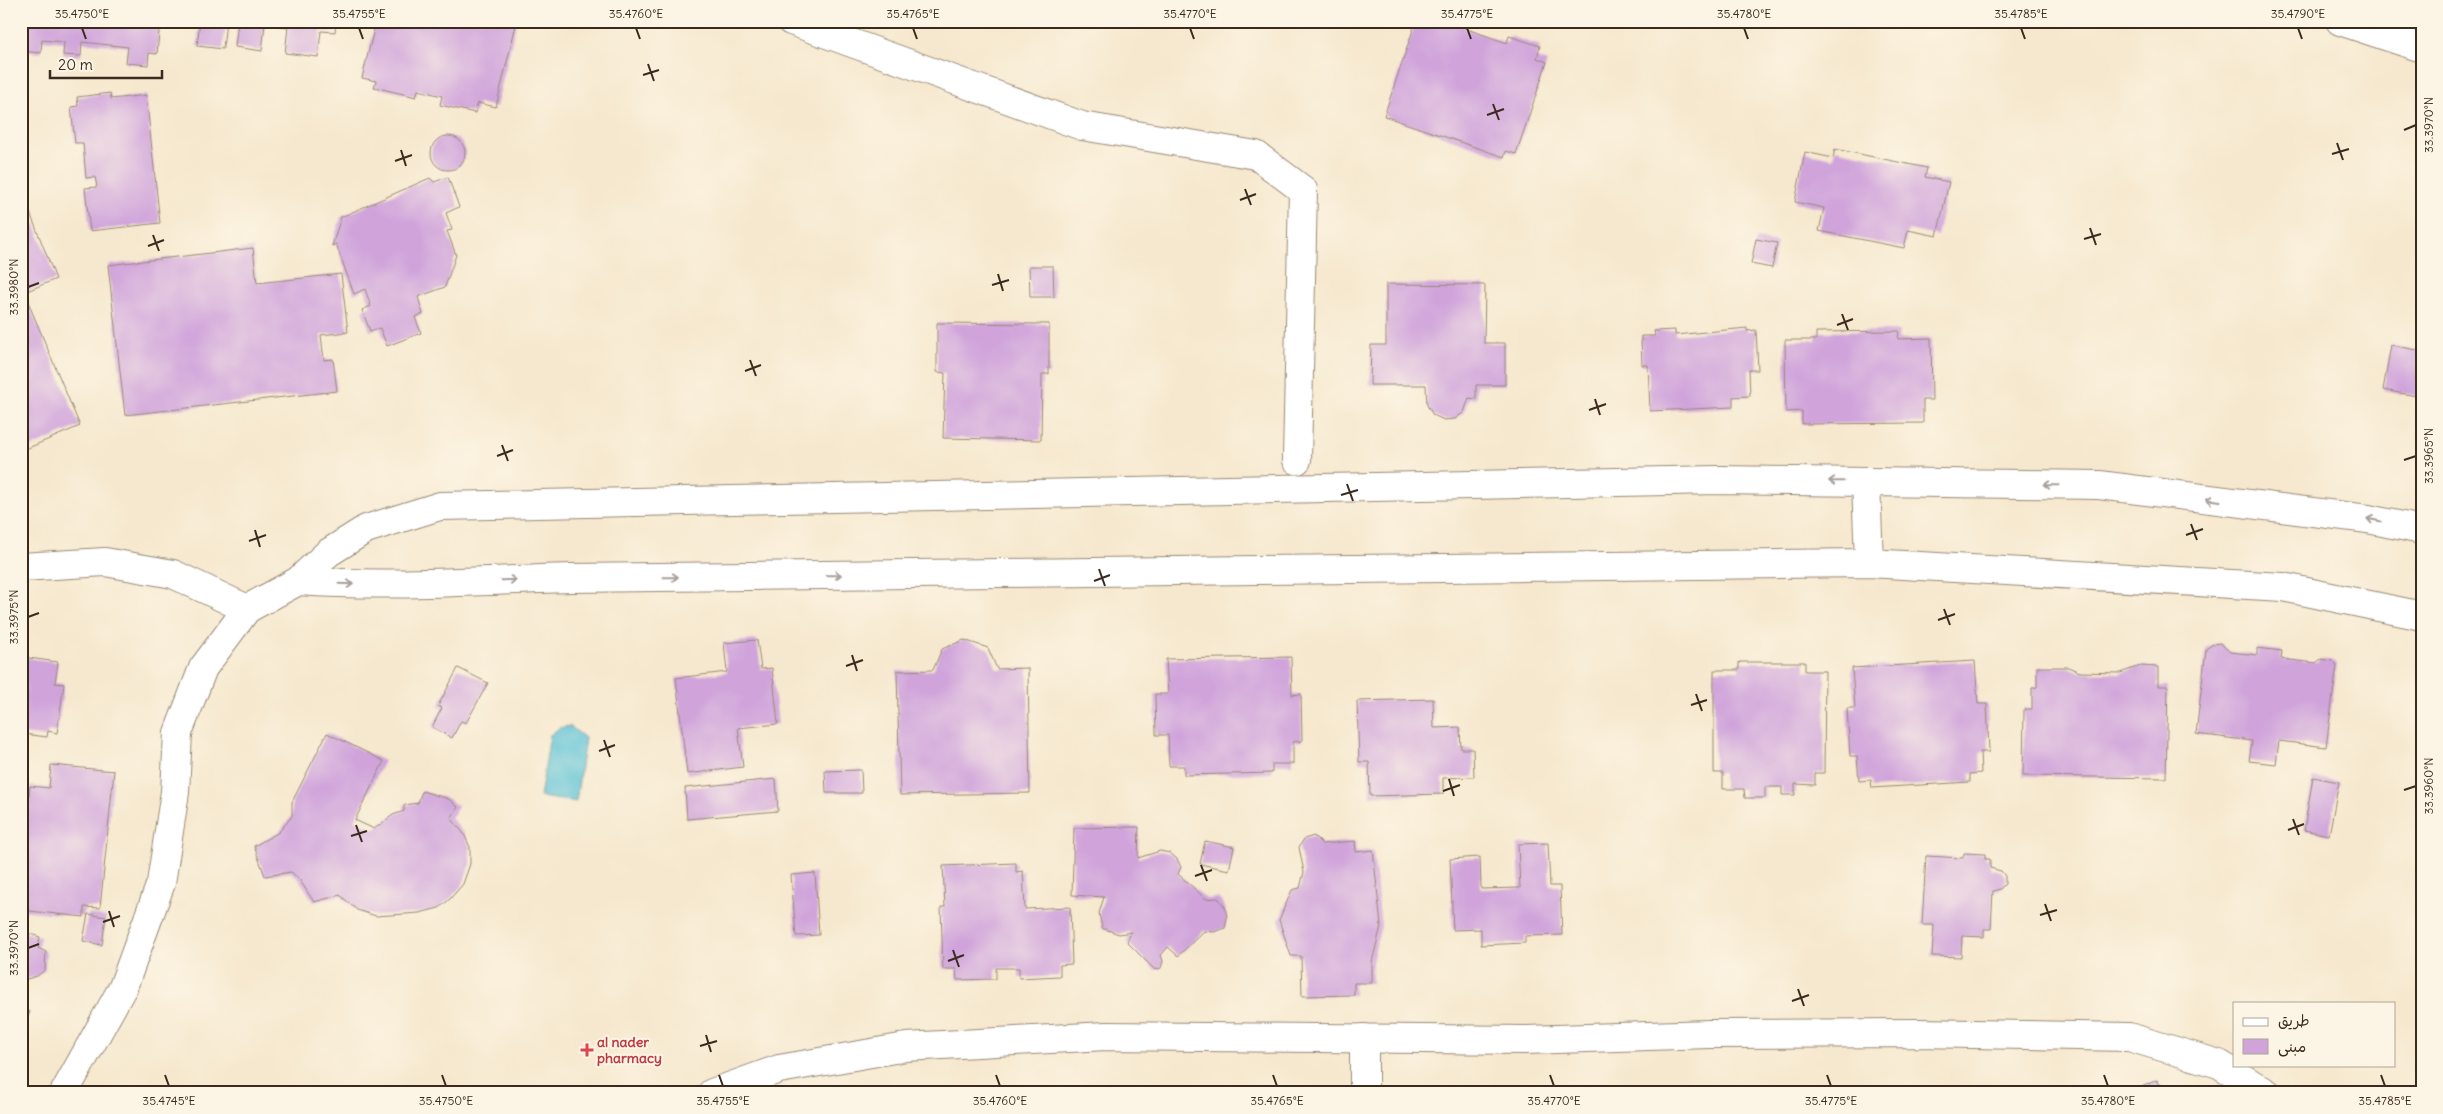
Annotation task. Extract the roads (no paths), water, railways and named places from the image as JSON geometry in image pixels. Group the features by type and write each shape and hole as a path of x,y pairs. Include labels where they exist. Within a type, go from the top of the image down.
{"street":[{"path":"791,21 1082,126 1256,155 1303,190 1297,460"},
{"path":"2340,21 2422,48"},
{"path":"64,1093 123,987 161,883 175,792 178,734 203,668 248,609 298,581 328,553 366,529 440,506 1719,480 2099,485 2368,519 2422,530"},
{"path":"1866,482 1869,563"},
{"path":"21,567 105,562 173,574 248,609"},
{"path":"298,581 347,584 402,584 570,578 1869,563 2283,587 2422,616"},
{"path":"712,1093 779,1069 906,1047 1106,1036 1526,1040 1709,1034 1919,1033 2129,1037 2219,1064 2267,1093"},
{"path":"1364,1038 1364,1093"}],"water":[{"path":"570,726 585,738 576,802 540,797 550,735 559,728"}],"place":[{"name":"al nader pharmacy","path":"587,1050"}]}
